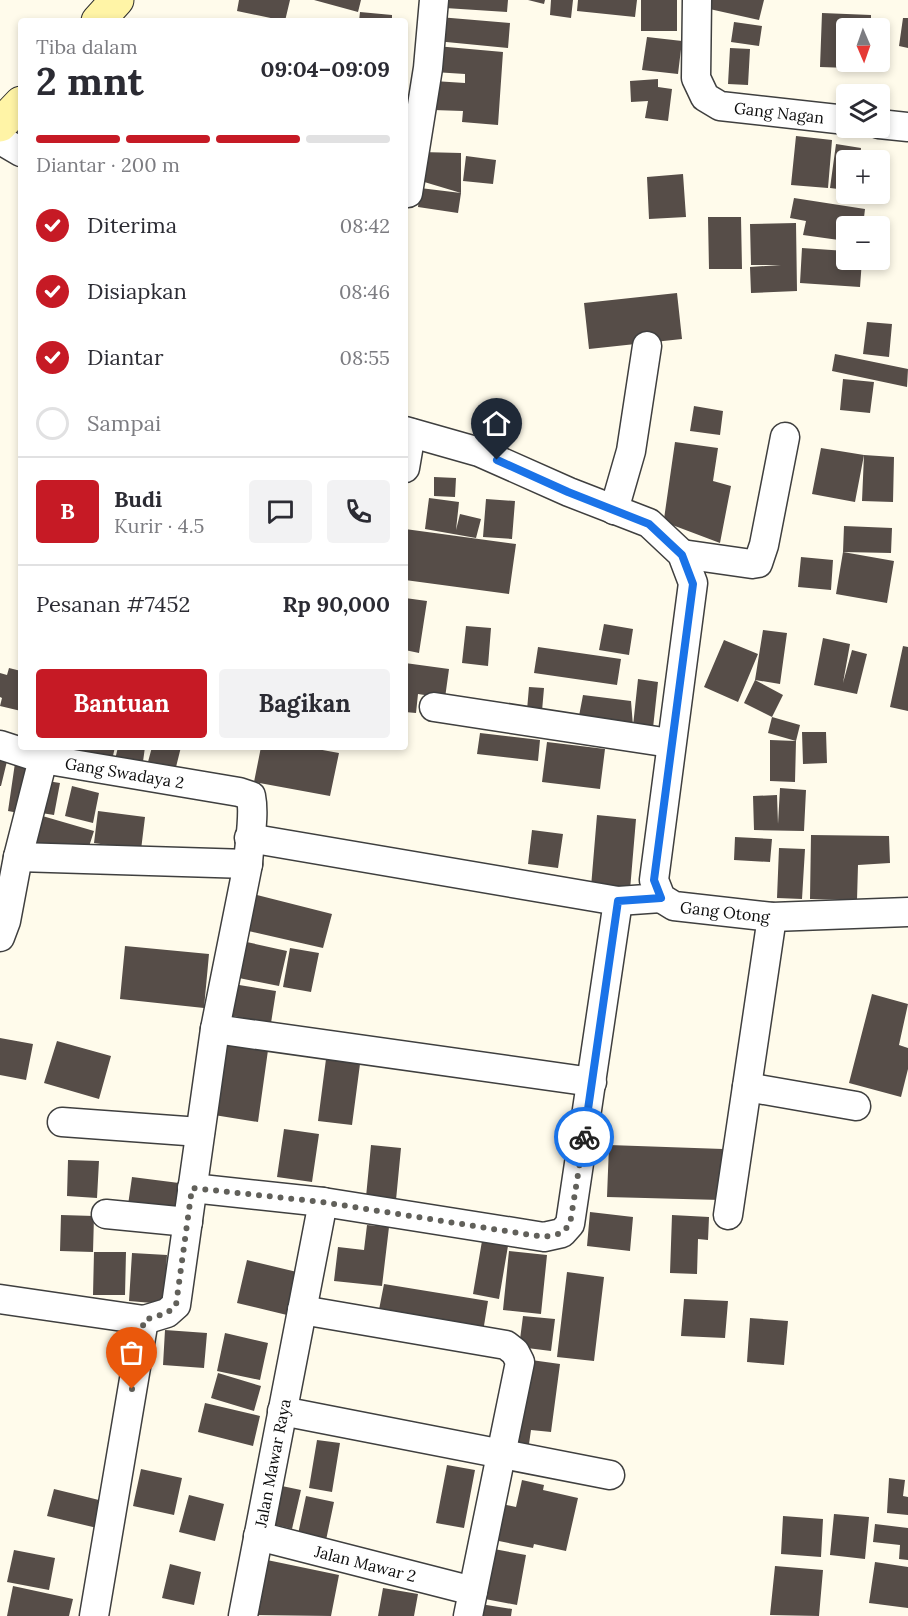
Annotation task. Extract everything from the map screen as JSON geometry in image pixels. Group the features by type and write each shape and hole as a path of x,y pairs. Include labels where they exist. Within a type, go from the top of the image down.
{"main road":[{"path":"101,18 117,0"},
{"path":"0,125 18,106"}],"street":[{"path":"408,193 428,68 434,0"},
{"name":"Gang Nagan","path":"697,0 696,78 705,97 720,106 836,119"},
{"path":"890,125 908,127"},
{"path":"0,140 18,150"},
{"path":"614,510 631,452 647,346"},
{"name":"Gang Otong","path":"408,432 480,452 568,492 649,524 682,555 693,584 670,743 663,822 654,880 661,898 674,906 772,917 908,912"},
{"path":"682,555 752,564 758,562 764,545 785,437"},
{"path":"434,707 670,743"},
{"name":"Gang Swadaya 2","path":"0,745 43,759 239,792 251,796 253,807 248,851"},
{"path":"0,937 6,921 18,857 43,759"},
{"path":"18,857 248,851 618,901 661,898"},
{"path":"0,1299 144,1320 167,1313 176,1305 215,1029 248,851"},
{"path":"192,1188 322,1202 544,1237 562,1233 570,1224 618,901"},
{"path":"728,1215 772,917"},
{"path":"215,1029 592,1083"},
{"path":"747,1087 856,1106"},
{"path":"63,1122 200,1132"},
{"name":"Jalan Mawar Raya","path":"243,1616 322,1202"},
{"path":"106,1214 188,1222"},
{"path":"302,1310 506,1345 515,1352 520,1362 470,1603"},
{"path":"94,1616 144,1320"},
{"path":"282,1411 610,1475"},
{"name":"Jalan Mawar 2","path":"258,1536 470,1603"}],"building":[{"path":"239,0 290,0 286,18 271,18 237,11"},
{"path":"314,0 361,0 358,12"},
{"path":"445,0 508,0 507,12 445,8"},
{"path":"528,0 545,0 544,4"},
{"path":"551,0 573,0 571,18 550,15"},
{"path":"578,0 637,0 635,17 577,11"},
{"path":"641,0 677,0 677,31 641,31"},
{"path":"707,0 764,0 759,20 705,8"},
{"path":"360,12 392,15 392,18 359,18"},
{"path":"822,13 871,15 871,18 836,18 836,68 820,67"},
{"path":"439,17 510,23 508,48 436,41"},
{"path":"903,18 908,18 908,48 899,46"},
{"path":"734,22 762,26 759,46 731,42"},
{"path":"647,37 682,41 678,74 642,70"},
{"path":"436,46 503,52 498,125 462,122 463,111 433,110 434,81 465,83 465,74 434,72"},
{"path":"730,48 750,49 748,85 728,84"},
{"path":"658,79 658,87 672,89 668,121 645,118 648,101 631,102 630,81"},
{"path":"796,136 832,140 828,188 791,185"},
{"path":"836,144 861,148 861,150 836,150 836,189 830,188"},
{"path":"421,152 461,153 461,193 421,181"},
{"path":"466,156 496,160 493,184 463,181"},
{"path":"683,174 686,217 649,219 647,177"},
{"path":"420,188 461,193 458,213 418,207"},
{"path":"794,198 865,209 864,216 836,216 836,240 803,235 806,221 790,218"},
{"path":"708,217 741,217 742,269 709,269"},
{"path":"796,223 797,291 751,293 750,267 781,265 751,265 750,224"},
{"path":"802,248 836,250 836,270 861,270 860,287 800,283"},
{"path":"677,293 682,339 589,349 584,303"},
{"path":"867,322 892,324 889,357 863,354"},
{"path":"835,354 908,369 907,387 832,371"},
{"path":"843,379 874,382 870,413 840,410"},
{"path":"694,406 723,411 720,435 690,431"},
{"path":"675,442 718,448 713,481 731,486 720,543 667,523 664,519"},
{"path":"821,448 864,455 855,502 812,494"},
{"path":"864,455 894,457 893,502 862,501"},
{"path":"434,477 456,478 455,497 434,496"},
{"path":"429,498 459,502 456,530 460,514 481,519 476,538 425,529"},
{"path":"486,499 515,501 512,539 483,537"},
{"path":"844,526 892,528 891,553 843,552"},
{"path":"408,529 516,544 509,594 408,580"},
{"path":"843,552 894,561 887,603 836,594"},
{"path":"801,557 833,560 831,590 798,587"},
{"path":"408,598 427,601 419,653 408,651"},
{"path":"604,624 633,629 629,655 599,650"},
{"path":"466,626 491,628 488,666 462,663"},
{"path":"763,630 787,633 780,684 755,680"},
{"path":"823,638 850,644 843,683 852,650 867,654 857,694 814,685"},
{"path":"724,640 758,654 738,702 704,687"},
{"path":"903,646 908,647 908,711 890,707"},
{"path":"538,647 621,659 617,685 534,673"},
{"path":"408,663 449,669 445,698 418,694 416,713 408,712"},
{"path":"9,668 18,670 18,710 0,706 2,698 0,697 0,673 7,675"},
{"path":"638,679 658,682 653,728 633,726"},
{"path":"755,680 783,695 772,717 744,703"},
{"path":"529,687 544,688 542,711 527,710"},
{"path":"583,695 631,701 633,726 579,716"},
{"path":"772,717 800,725 796,741 768,733"},
{"path":"802,732 826,732 827,763 803,764"},
{"path":"480,733 540,740 538,761 477,754"},
{"path":"770,740 796,741 795,782 770,781"},
{"path":"547,742 605,749 600,789 542,782"},
{"path":"60,750 114,750 110,769"},
{"path":"117,750 145,750 142,769 114,764"},
{"path":"151,750 180,750 173,779 145,773"},
{"path":"260,750 322,750 339,753 330,796 254,782"},
{"path":"0,755 8,757 1,786 0,786"},
{"path":"15,763 32,766 24,814 8,811"},
{"path":"41,780 60,783 54,815 35,812"},
{"path":"72,786 99,793 93,823 65,816"},
{"path":"780,788 806,790 804,831 754,830 753,796 777,795 778,824"},
{"path":"98,811 145,817 141,850 94,843"},
{"path":"39,815 94,831 85,859 31,843"},
{"path":"597,815 636,819 630,890 591,887"},
{"path":"532,830 563,834 558,868 528,864"},
{"path":"811,835 889,836 890,863 858,865 857,900 810,899"},
{"path":"735,837 772,839 770,862 734,860"},
{"path":"779,848 805,849 802,899 777,898"},
{"path":"249,893 332,914 323,948 240,929"},
{"path":"242,941 287,951 279,986 234,977"},
{"path":"125,946 209,954 204,1008 120,999"},
{"path":"290,948 319,953 311,992 283,987"},
{"path":"233,984 276,991 271,1023 227,1015"},
{"path":"872,994 908,1004 899,1045 908,1048 908,1069 901,1097 849,1083"},
{"path":"225,1036 269,1043 258,1122 214,1115"},
{"path":"0,1038 33,1044 26,1080 0,1075"},
{"path":"57,1041 111,1056 99,1099 44,1083"},
{"path":"326,1059 360,1064 352,1125 318,1121"},
{"path":"284,1129 319,1134 312,1182 277,1177"},
{"path":"371,1145 401,1148 396,1200 366,1197"},
{"path":"609,1145 723,1149 721,1200 607,1197"},
{"path":"68,1160 99,1161 97,1198 67,1196"},
{"path":"132,1177 179,1183 175,1218 127,1212"},
{"path":"590,1212 633,1217 630,1251 587,1246"},
{"path":"61,1215 94,1216 93,1252 60,1251"},
{"path":"672,1215 709,1217 708,1240 698,1239 697,1274 670,1273"},
{"path":"367,1225 389,1227 382,1286 334,1281 338,1247 364,1250"},
{"path":"483,1235 509,1240 499,1299 473,1294"},
{"path":"509,1251 547,1255 541,1314 503,1310"},
{"path":"94,1252 126,1252 125,1295 93,1295"},
{"path":"132,1253 167,1255 164,1304 129,1301"},
{"path":"247,1260 297,1272 287,1315 237,1303"},
{"path":"567,1272 604,1277 594,1361 557,1357"},
{"path":"384,1284 488,1301 482,1338 377,1320"},
{"path":"684,1299 728,1301 725,1338 681,1336"},
{"path":"523,1316 555,1319 551,1351 519,1347"},
{"path":"750,1318 788,1321 784,1365 747,1362"},
{"path":"165,1330 207,1333 204,1368 163,1365"},
{"path":"225,1333 268,1343 260,1380 217,1371"},
{"path":"524,1359 560,1364 551,1432 531,1430 528,1451 511,1449"},
{"path":"218,1373 261,1386 254,1411 211,1398"},
{"path":"205,1403 260,1416 253,1446 198,1432"},
{"path":"317,1440 340,1443 332,1492 309,1488"},
{"path":"447,1465 475,1470 464,1528 436,1523"},
{"path":"141,1469 182,1478 174,1515 133,1506"},
{"path":"889,1478 905,1480 903,1496 908,1497 908,1515 887,1513"},
{"path":"522,1480 544,1485 543,1490 578,1498 566,1551 534,1544 533,1548 489,1539 498,1503 516,1507"},
{"path":"277,1485 301,1490 292,1529 268,1523"},
{"path":"54,1489 103,1501 97,1528 47,1516"},
{"path":"189,1495 224,1504 215,1541 179,1532"},
{"path":"306,1496 334,1502 325,1545 297,1539"},
{"path":"834,1514 869,1517 865,1559 830,1555"},
{"path":"783,1516 823,1519 821,1557 781,1554"},
{"path":"875,1524 908,1528 908,1560 899,1559 900,1545 873,1542"},
{"path":"494,1549 526,1555 517,1605 485,1599"},
{"path":"14,1550 55,1558 49,1590 7,1582"},
{"path":"267,1560 339,1575 331,1616 254,1615"},
{"path":"875,1562 908,1567 908,1608 869,1603"},
{"path":"170,1564 201,1572 194,1605 162,1598"},
{"path":"775,1566 823,1570 819,1616 770,1615"},
{"path":"13,1586 73,1599 69,1616 7,1616"},
{"path":"383,1588 418,1594 414,1616 378,1616"},
{"path":"474,1603 512,1609 511,1616 473,1616"}],"way so far":[{"path":"132,1389 144,1320 167,1313 176,1305 192,1188 322,1202 544,1237 562,1233 570,1224 584,1137"}],"route":[{"path":"497,460 568,492 649,524 682,555 693,584 670,743 663,822 654,880 661,898 618,901 584,1137"}]}
